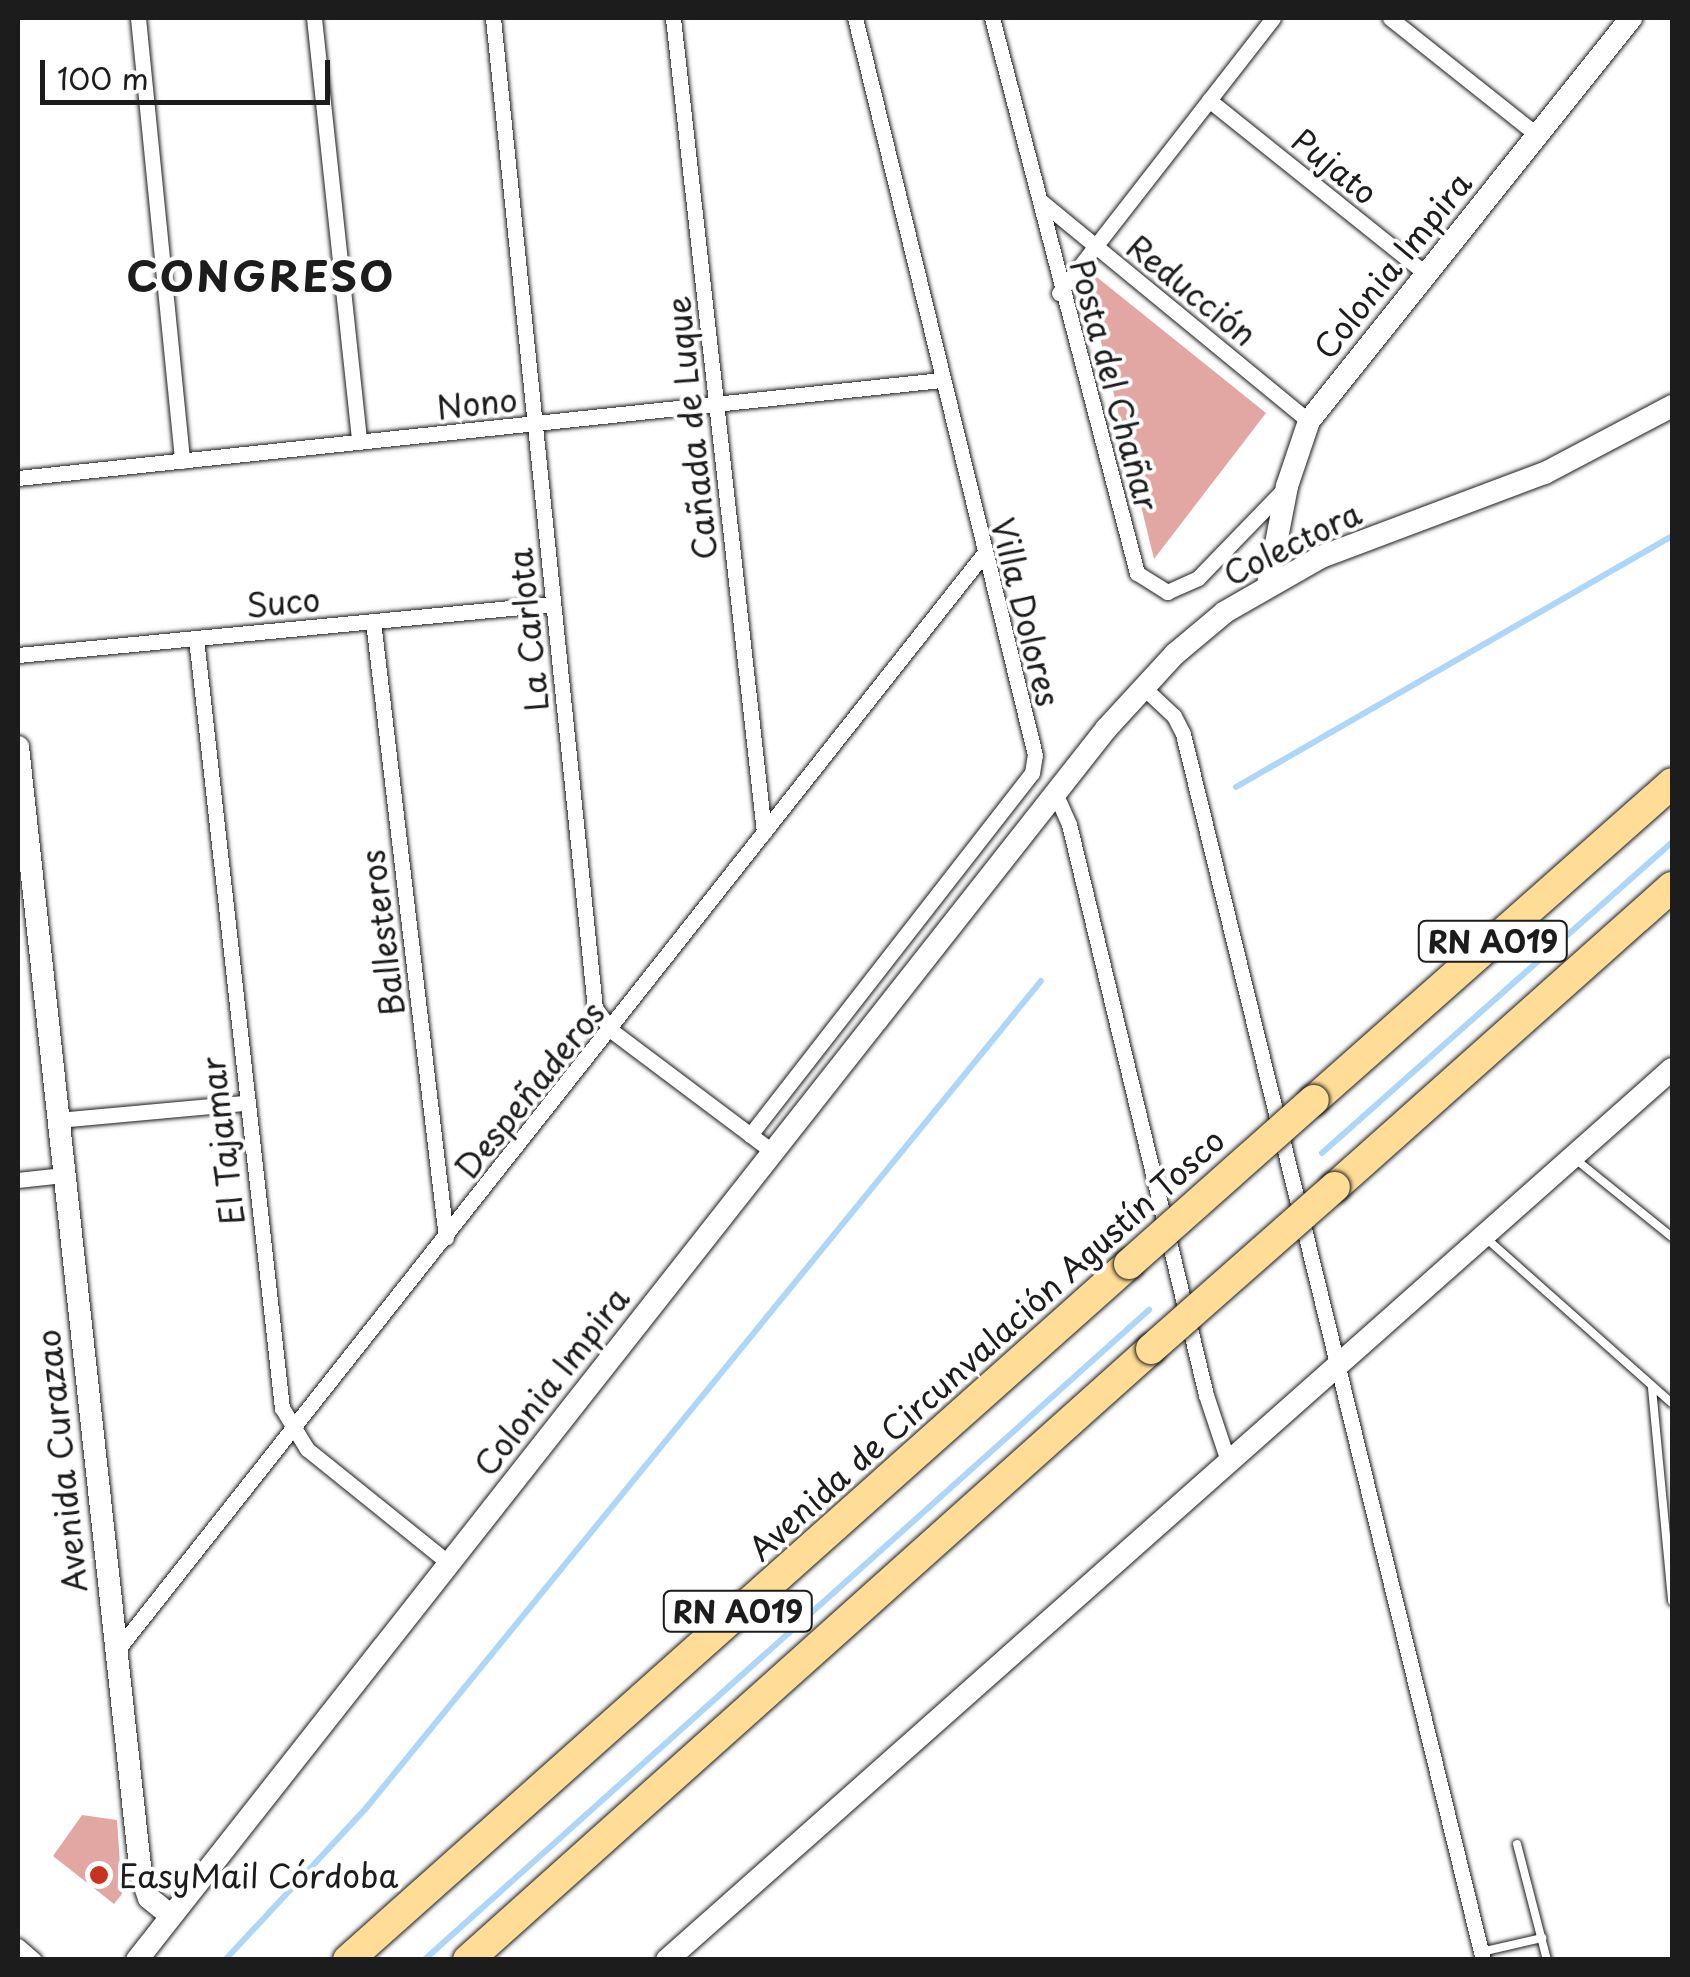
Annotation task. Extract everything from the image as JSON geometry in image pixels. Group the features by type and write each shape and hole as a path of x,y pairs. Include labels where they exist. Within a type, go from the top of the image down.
{"highway":[{"name":"Avenida de Circunvalación Agustín Tosco","path":"348,1960 1672,783"},
{"name":"RN A019","path":"468,1960 1672,887"}],"street":[{"path":"138,18 182,461"},
{"path":"314,18 358,442"},
{"name":"La Carlota","path":"493,18 595,1008 612,1031 773,1152"},
{"name":"Cañada de Luque","path":"673,18 764,832"},
{"name":"Villa Dolores","path":"750,1135 1032,773 1035,754 982,556 855,18"},
{"name":"Posta del Chañar","path":"992,18 1041,201 1058,293 1144,583 1167,592 1198,578 1287,486"},
{"path":"1058,293 1273,18"},
{"path":"1390,18 1537,135"},
{"name":"Colonia Impira","path":"1268,585 1287,486 1309,421 1631,18"},
{"name":"Pujato","path":"1208,100 1426,274"},
{"name":"Reducción","path":"1041,201 1309,421"},
{"name":"Nono","path":"18,478 941,380"},
{"name":"Colectora","path":"1018,844 1142,687 1198,632 1268,585 1321,557 1545,472 1672,406"},
{"name":"Despeñaderos","path":"114,1654 612,1031 982,556"},
{"name":"Suco","path":"18,655 553,604"},
{"name":"Ballesteros","path":"373,621 446,1238"},
{"name":"El Tajamar","path":"196,638 244,1102 282,1408 291,1430"},
{"path":"1142,687 1174,716 1183,734 1482,1956"},
{"name":"Avenida Curazao","path":"18,748 141,1875 149,1898 171,1916"},
{"path":"1056,794 1227,1458"},
{"name":"Colonia Impira","path":"137,1960 1018,844"},
{"path":"667,1960 1227,1458 1672,1069"},
{"path":"56,1120 244,1102"},
{"path":"18,1180 62,1175"},
{"path":"291,1430 449,1563"},
{"path":"18,1946 34,1960"}],"lane":[{"path":"1574,1158 1672,1237"},
{"path":"1484,1236 1672,1404"},
{"path":"1652,1388 1672,1601"},
{"path":"1517,1844 1547,1960"},
{"path":"1482,1956 1542,1938"}],"building":[{"path":"1093,274 1266,413 1154,559 1087,284"},
{"name":"EasyMail Córdoba","path":"82,1815 117,1820 122,1894 114,1904 53,1856"}],"waterway":[{"path":"1236,787 1672,536"},
{"path":"1322,1153 1672,842"},
{"path":"225,1960 367,1807 1041,981"},
{"path":"424,1960 1149,1310"}],"place":[{"name":"EasyMail Córdoba","path":"99,1875"}],"district":[{"name":"CONGRESO","path":"261,275"}]}
